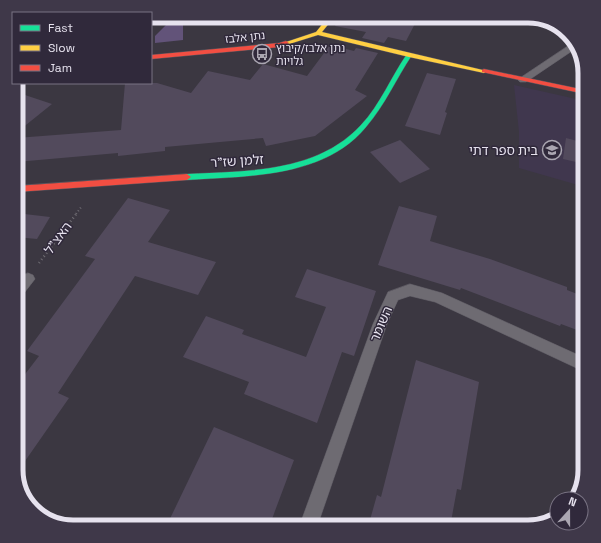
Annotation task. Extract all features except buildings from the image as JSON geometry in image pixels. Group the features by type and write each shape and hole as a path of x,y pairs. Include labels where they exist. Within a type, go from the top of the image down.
{"street":[{"path":"326,23 318,33 409,56 578,91"},
{"name":"נתן אלבז","path":"152,57 280,45 318,33"},
{"name":"זלמן שז\"ר","path":"23,188 250,174 278,171 310,164 335,151 354,136 375,111 396,74 409,56"}],"lane":[{"path":"523,80 571,48"},
{"path":"23,285 28,279"},
{"name":"השומר","path":"310,520 380,324 393,296 410,290 437,297 578,362"}],"path":[{"name":"האצ\"ל","path":"28,279 98,183"}],"shaded area":[{"path":"168,23 183,23 183,40 155,43 155,36"},
{"name":"בית ספר דתי","path":"514,85 578,99 578,185 519,168 519,132"}],"traffic: fast":[{"path":"187,177 281,169 304,163 325,155 345,143 363,127 376,110 409,55"}],"traffic: slow":[{"path":"286,43 318,33 326,23"},
{"path":"318,33 484,71"}],"traffic: jam":[{"path":"152,57 280,45 286,43"},
{"path":"484,71 578,91"},
{"path":"23,189 187,177"}],"place":[{"name":"נתן אלבז/קיבוץ גלויות","path":"262,54"},
{"name":"בית ספר דתי","path":"552,150"}]}
